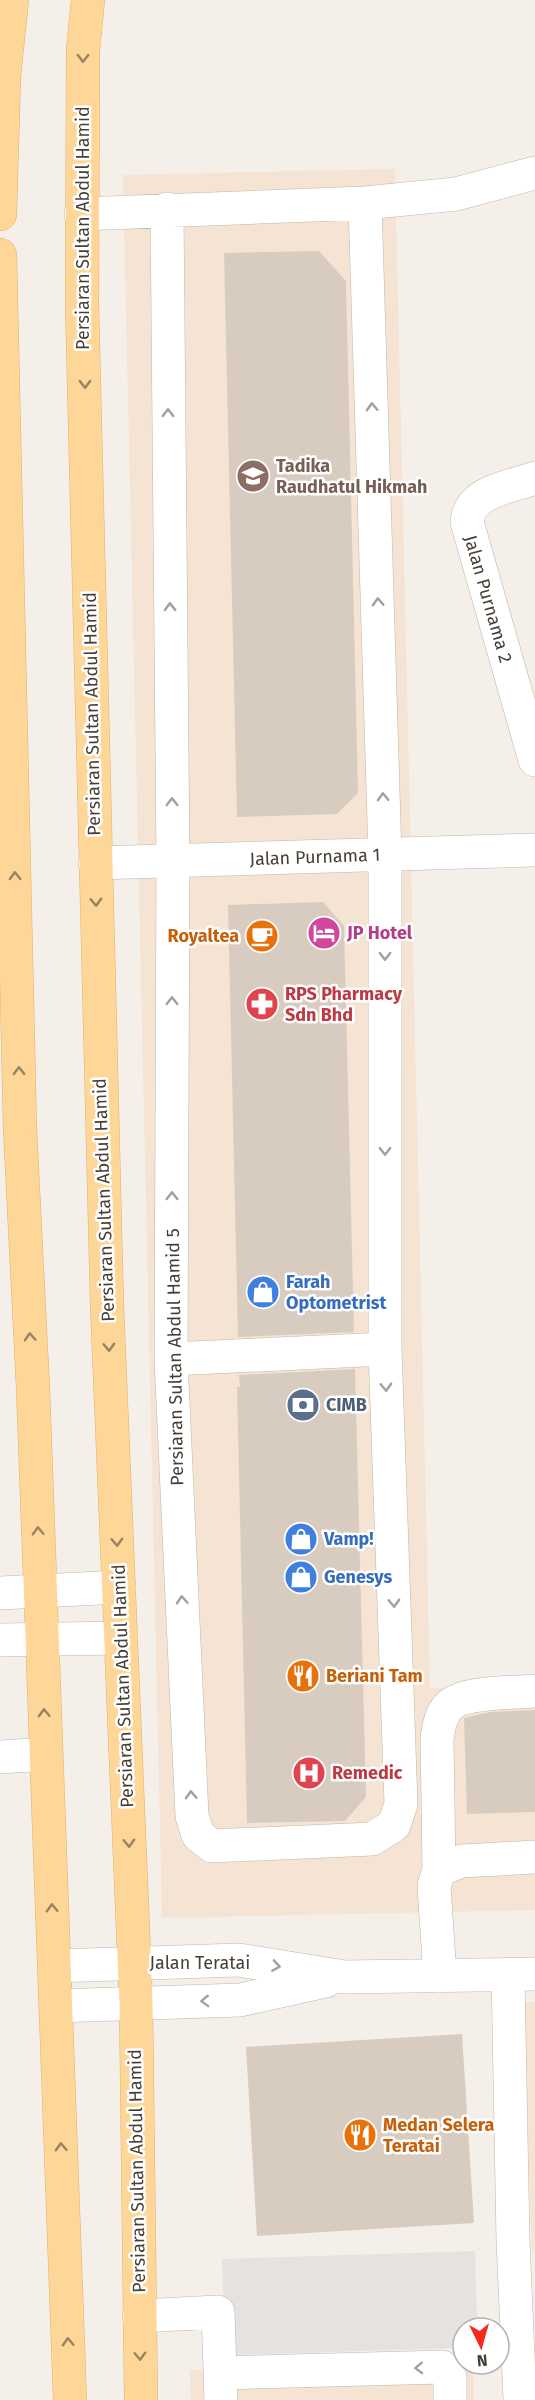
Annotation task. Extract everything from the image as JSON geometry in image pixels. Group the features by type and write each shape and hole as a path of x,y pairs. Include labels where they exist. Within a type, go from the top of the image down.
{"main road":[{"path":"0,214 4,76 12,0"},
{"name":"Persiaran Sultan Abdul Hamid","path":"88,0 84,50 81,214 95,863 107,1306 136,2003 141,2400"},
{"path":"0,255 20,1129 33,1388 70,2400"}],"street":[{"path":"81,214 366,203 456,194 535,172"},
{"path":"171,1359 385,1349 385,855 366,203"},
{"name":"Persiaran Sultan Abdul Hamid 5","path":"167,209 173,861 171,1359 192,1816 198,1835 212,1846 372,1839 394,1825 401,1804 385,1349"},
{"name":"Jalan Purnama 2","path":"535,478 480,497 468,511 467,522 535,760"},
{"name":"Jalan Purnama 1","path":"95,863 535,850"},
{"path":"0,1593 119,1587"},
{"path":"0,1640 121,1638"},
{"path":"440,1976 434,1886 439,1870 436,1738 440,1722 449,1706 476,1695 535,1691"},
{"path":"0,1757 46,1754"},
{"path":"439,1870 462,1861 535,1857"},
{"name":"Jalan Teratai","path":"55,1966 239,1960 345,1977 521,1975"},
{"path":"519,2400 524,2240 521,1975"},
{"name":"Jalan Teratai","path":"56,2006 240,2000 345,1977"},
{"path":"139,2316 218,2312 221,2387 442,2367 450,2377 450,2400"}],"shaded area":[{"path":"395,169 430,1688 535,1686 535,1910 162,1918 123,175"},
{"path":"523,2002 535,2002 535,2252 532,2253"},
{"path":"475,2251 477,2316 451,2316 451,2348 225,2355 222,2259"},
{"path":"451,2362 451,2376 473,2376 474,2400 191,2400 190,2370"}],"building":[{"path":"319,251 346,281 358,793 337,814 237,817 224,253"},
{"path":"323,902 344,926 354,1332 238,1337 228,905"},
{"path":"355,1369 366,1797 345,1821 247,1823 237,1387 240,1387 239,1375"},
{"path":"535,1710 535,1812 467,1814 464,1718 491,1712"},
{"name":"Medan Selera Teratai","path":"462,2034 474,2223 257,2236 246,2047"}],"place":[{"name":"Tadika Raudhatul Hikmah","path":"253,476"},
{"name":"JP Hotel","path":"324,933"},
{"name":"Royaltea","path":"262,936"},
{"name":"RPS Pharmacy Sdn Bhd","path":"262,1004"},
{"name":"Farah Optometrist","path":"263,1292"},
{"name":"CIMB","path":"303,1405"},
{"name":"Vamp!","path":"301,1539"},
{"name":"Genesys","path":"301,1577"},
{"name":"Beriani Tam","path":"303,1676"},
{"name":"Remedic","path":"309,1773"},
{"name":"Medan Selera Teratai","path":"360,2135"}]}
